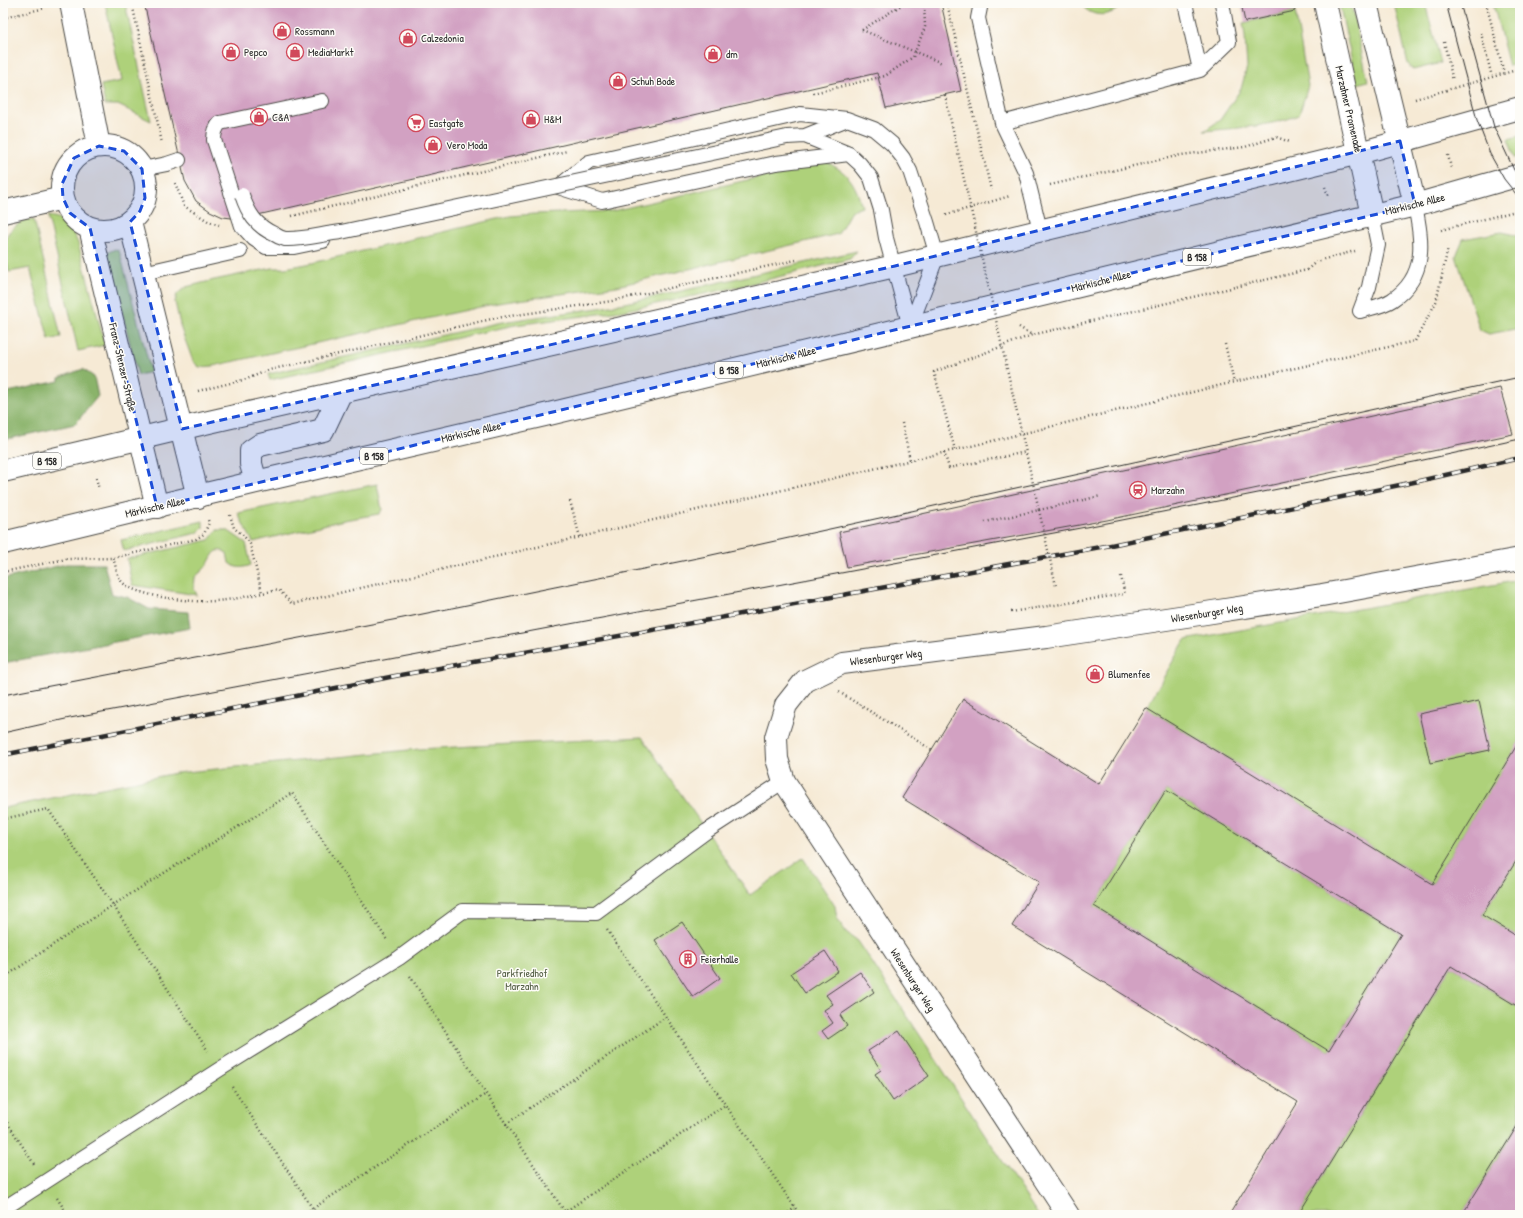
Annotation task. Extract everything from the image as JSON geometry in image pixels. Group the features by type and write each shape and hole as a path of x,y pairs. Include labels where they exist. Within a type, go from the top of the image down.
{"main road":[{"path":"71,3 99,146"},
{"name":"Marzahner Promenade","path":"1325,3 1372,214"},
{"path":"1366,3 1415,205"},
{"name":"B 158","path":"3,471 140,438 937,256 1359,153 1520,108"},
{"path":"99,146 112,146 124,151 135,159 142,169 146,183 145,198 140,211 130,222 111,230 90,228 82,224 70,213 63,198 62,184 66,170 74,158 86,150 99,146"},
{"name":"Märkische Allee","path":"3,543 910,327 1372,214 1415,205 1520,175"},
{"path":"3,212 63,198"},
{"path":"130,222 198,497"},
{"name":"Franz-Stenzer-Straße","path":"90,228 157,507"},
{"path":"256,482 251,464 251,451 260,445 323,430 341,392"},
{"name":"Wiesenburger Weg","path":"1068,1215 784,781 777,759 776,737 786,705 805,681 842,663 1046,638 1322,595 1520,559"}],"lane":[{"path":"981,3 978,18 1002,123 1026,173 1040,230"},
{"path":"1185,3 1200,70"},
{"path":"1002,123 1200,70 1229,42 1222,3"},
{"path":"322,102 220,123 216,128 214,140 242,226 254,239 266,247 294,247 558,187 589,162 800,114 847,119 874,129 892,144 903,158 910,171 937,256 910,327"},
{"path":"242,195 246,209 255,222 267,231 284,239 305,237 341,232 787,137 805,136 847,119"},
{"path":"805,136 849,154 860,164 871,178 881,210 886,238 895,266 910,327"},
{"path":"558,187 602,201 776,163 849,154"},
{"path":"142,169 172,162"},
{"path":"1372,214 1378,245 1369,287 1360,311 1392,300 1409,286 1416,272 1421,253 1421,236 1415,205"},
{"path":"143,273 240,251"},
{"path":"3,1209 220,1069 398,958 463,911 596,913 707,831 784,781"}],"path":[{"path":"132,3 184,206 208,221 220,226"},
{"path":"919,3 903,4 862,30 942,63"},
{"path":"808,94 886,76 913,56 925,27 924,3"},
{"path":"948,3 991,190"},
{"path":"1486,3 1504,73"},
{"path":"3,18 49,7"},
{"path":"1481,33 1492,73"},
{"path":"1444,42 1453,81"},
{"path":"1443,91 1500,76 1504,73 1520,69"},
{"path":"945,94 1056,586"},
{"path":"954,212 1031,190 1160,159 1246,147 1276,137 1294,144"},
{"path":"287,217 575,149"},
{"path":"1447,155 1453,175"},
{"path":"1325,187 1328,198"},
{"path":"1467,223 1520,210"},
{"path":"113,558 122,582 130,588 144,593 171,598 217,601 279,590 292,604 954,450 1234,382 1415,341 1436,302 1448,248"},
{"path":"214,388 247,379 269,370 496,318 612,301 802,259"},
{"path":"954,450 934,372 1032,335 1307,270"},
{"path":"1225,344 1234,382"},
{"path":"902,422 910,460"},
{"path":"944,452 949,468 1026,452"},
{"path":"96,478 98,489"},
{"path":"985,522 1101,496"},
{"path":"570,500 580,537"},
{"path":"230,515 234,528 243,535 250,544 262,592"},
{"path":"3,572 66,559 113,558 196,539 204,534 209,523"},
{"path":"1011,612 1124,594"},
{"path":"833,689 932,750"},
{"path":"3,978 113,905 292,793 486,1094 567,1215"},
{"path":"3,819 48,809 317,1215"},
{"path":"596,913 800,1215"},
{"path":"506,1124 666,1017"},
{"path":"303,1215 486,1094"},
{"path":"560,1215 725,1105"},
{"path":"785,1215 795,1208"}],"highlighted area":[{"path":"1400,141 1415,205 157,507 90,228 70,213 63,198 62,184 74,158 99,146 124,151 142,169 145,198 140,211 130,222 182,429 895,266"}],"green space":[{"path":"105,3 125,3 151,121 118,105 105,105 101,85 122,81"},
{"path":"1080,3 1124,3 1114,12 1102,15 1090,12"},
{"path":"1339,3 1351,3 1368,81 1357,84"},
{"path":"1394,3 1425,3 1441,63 1413,70 1408,64"},
{"path":"1493,3 1520,3 1520,63 1509,66"},
{"path":"1295,11 1308,86 1299,115 1264,125 1204,131 1220,120 1241,89 1247,67 1243,23"},
{"path":"1520,136 1520,157 1515,158 1508,139"},
{"path":"826,162 846,174 850,179 857,191 862,207 851,211 838,234 617,286 498,303 213,366 199,367 193,361 181,329 175,302 177,294 186,287 272,268 285,268 312,263 510,216 612,211"},
{"path":"48,216 65,221 71,228 78,243 105,345 78,351"},
{"path":"34,219 61,337 49,340 30,268 9,272 3,248 9,232 24,220"},
{"path":"1502,232 1520,236 1520,328 1489,334 1480,330 1456,256 1463,239"},
{"path":"115,249 119,251 121,257 151,372 138,375 107,253"},
{"path":"857,251 850,259 738,287 622,311 515,325 270,380 268,374 502,322 605,307 677,292"},
{"path":"83,369 94,377 98,396 75,424 3,440 3,393 59,381 59,378"},
{"path":"377,484 382,510 379,514 344,520 253,542 238,513"},
{"path":"203,521 203,528 197,533 124,551 121,540"},
{"path":"217,530 227,530 246,543 251,565 242,567 234,566 229,563 227,553 223,551 216,552 195,577 194,589 197,595 132,585 127,559 209,540"},
{"path":"66,564 104,564 112,594 127,597 149,609 188,612 190,628 3,663 3,579"},
{"path":"1520,580 1520,741 1432,884 1146,708 1185,640"},
{"name":"Parkfriedhof Marzahn","path":"642,737 750,895 803,858 835,906 837,918 846,932 858,941 1038,1215 3,1215 3,808 176,773 419,749"},
{"path":"1166,790 1401,934 1329,1051 1094,906"},
{"path":"1520,854 1520,938 1482,915"},
{"path":"1451,966 1520,1008 1520,1121 1462,1215 1298,1215"}],"building":[{"name":"Eastgate","path":"144,3 941,3 961,91 886,108 877,73 240,219 223,217 210,211 196,201 185,181"},
{"path":"1241,3 1293,3 1295,11 1245,22"},
{"path":"1500,388 1513,434 1107,520 847,567 839,532"},
{"path":"963,699 1099,784 1146,708 1432,884 1520,740 1520,855 1482,915 1520,938 1520,1008 1451,966 1298,1215 1229,1215 1298,1102 1012,926 1039,882 902,798","holes":["1166,790 1401,934 1329,1051 1094,906"]},
{"path":"1479,701 1490,750 1430,763 1419,714"},
{"name":"Feierhalle","path":"682,922 720,978 693,997 655,940"},
{"path":"825,951 838,971 805,993 791,973"},
{"path":"860,972 874,992 840,1015 847,1026 828,1039 822,1031 833,1023 824,1010 833,1004 826,995"},
{"path":"899,1031 929,1076 893,1101 875,1074 881,1070 868,1051"},
{"path":"1520,1121 1520,1215 1462,1215 1511,1136"}],"tram line":[{"path":"1446,3 1477,120 1490,154 1504,179 1520,199"},
{"path":"1460,3 1494,127 1514,170 1520,177"},
{"path":"3,695 403,618 707,556 1520,377"},
{"path":"3,733 70,718 1107,523 1414,462 1520,439"}],"railway":[{"path":"3,755 395,676 714,619 1111,545 1419,481 1520,458"}],"place":[{"name":"Rossmann","path":"282,31"},
{"name":"Calzedonia","path":"408,38"},
{"name":"Pepco","path":"231,52"},
{"name":"MediaMarkt","path":"295,52"},
{"name":"dm","path":"713,54"},
{"name":"Schuh Bode","path":"618,81"},
{"name":"C&A","path":"259,117"},
{"name":"H&M","path":"531,119"},
{"name":"Eastgate","path":"416,123"},
{"name":"Vero Moda","path":"433,145"},
{"name":"Marzahn","path":"1138,490"},
{"name":"Blumenfee","path":"1095,674"},
{"name":"Feierhalle","path":"688,959"}]}
